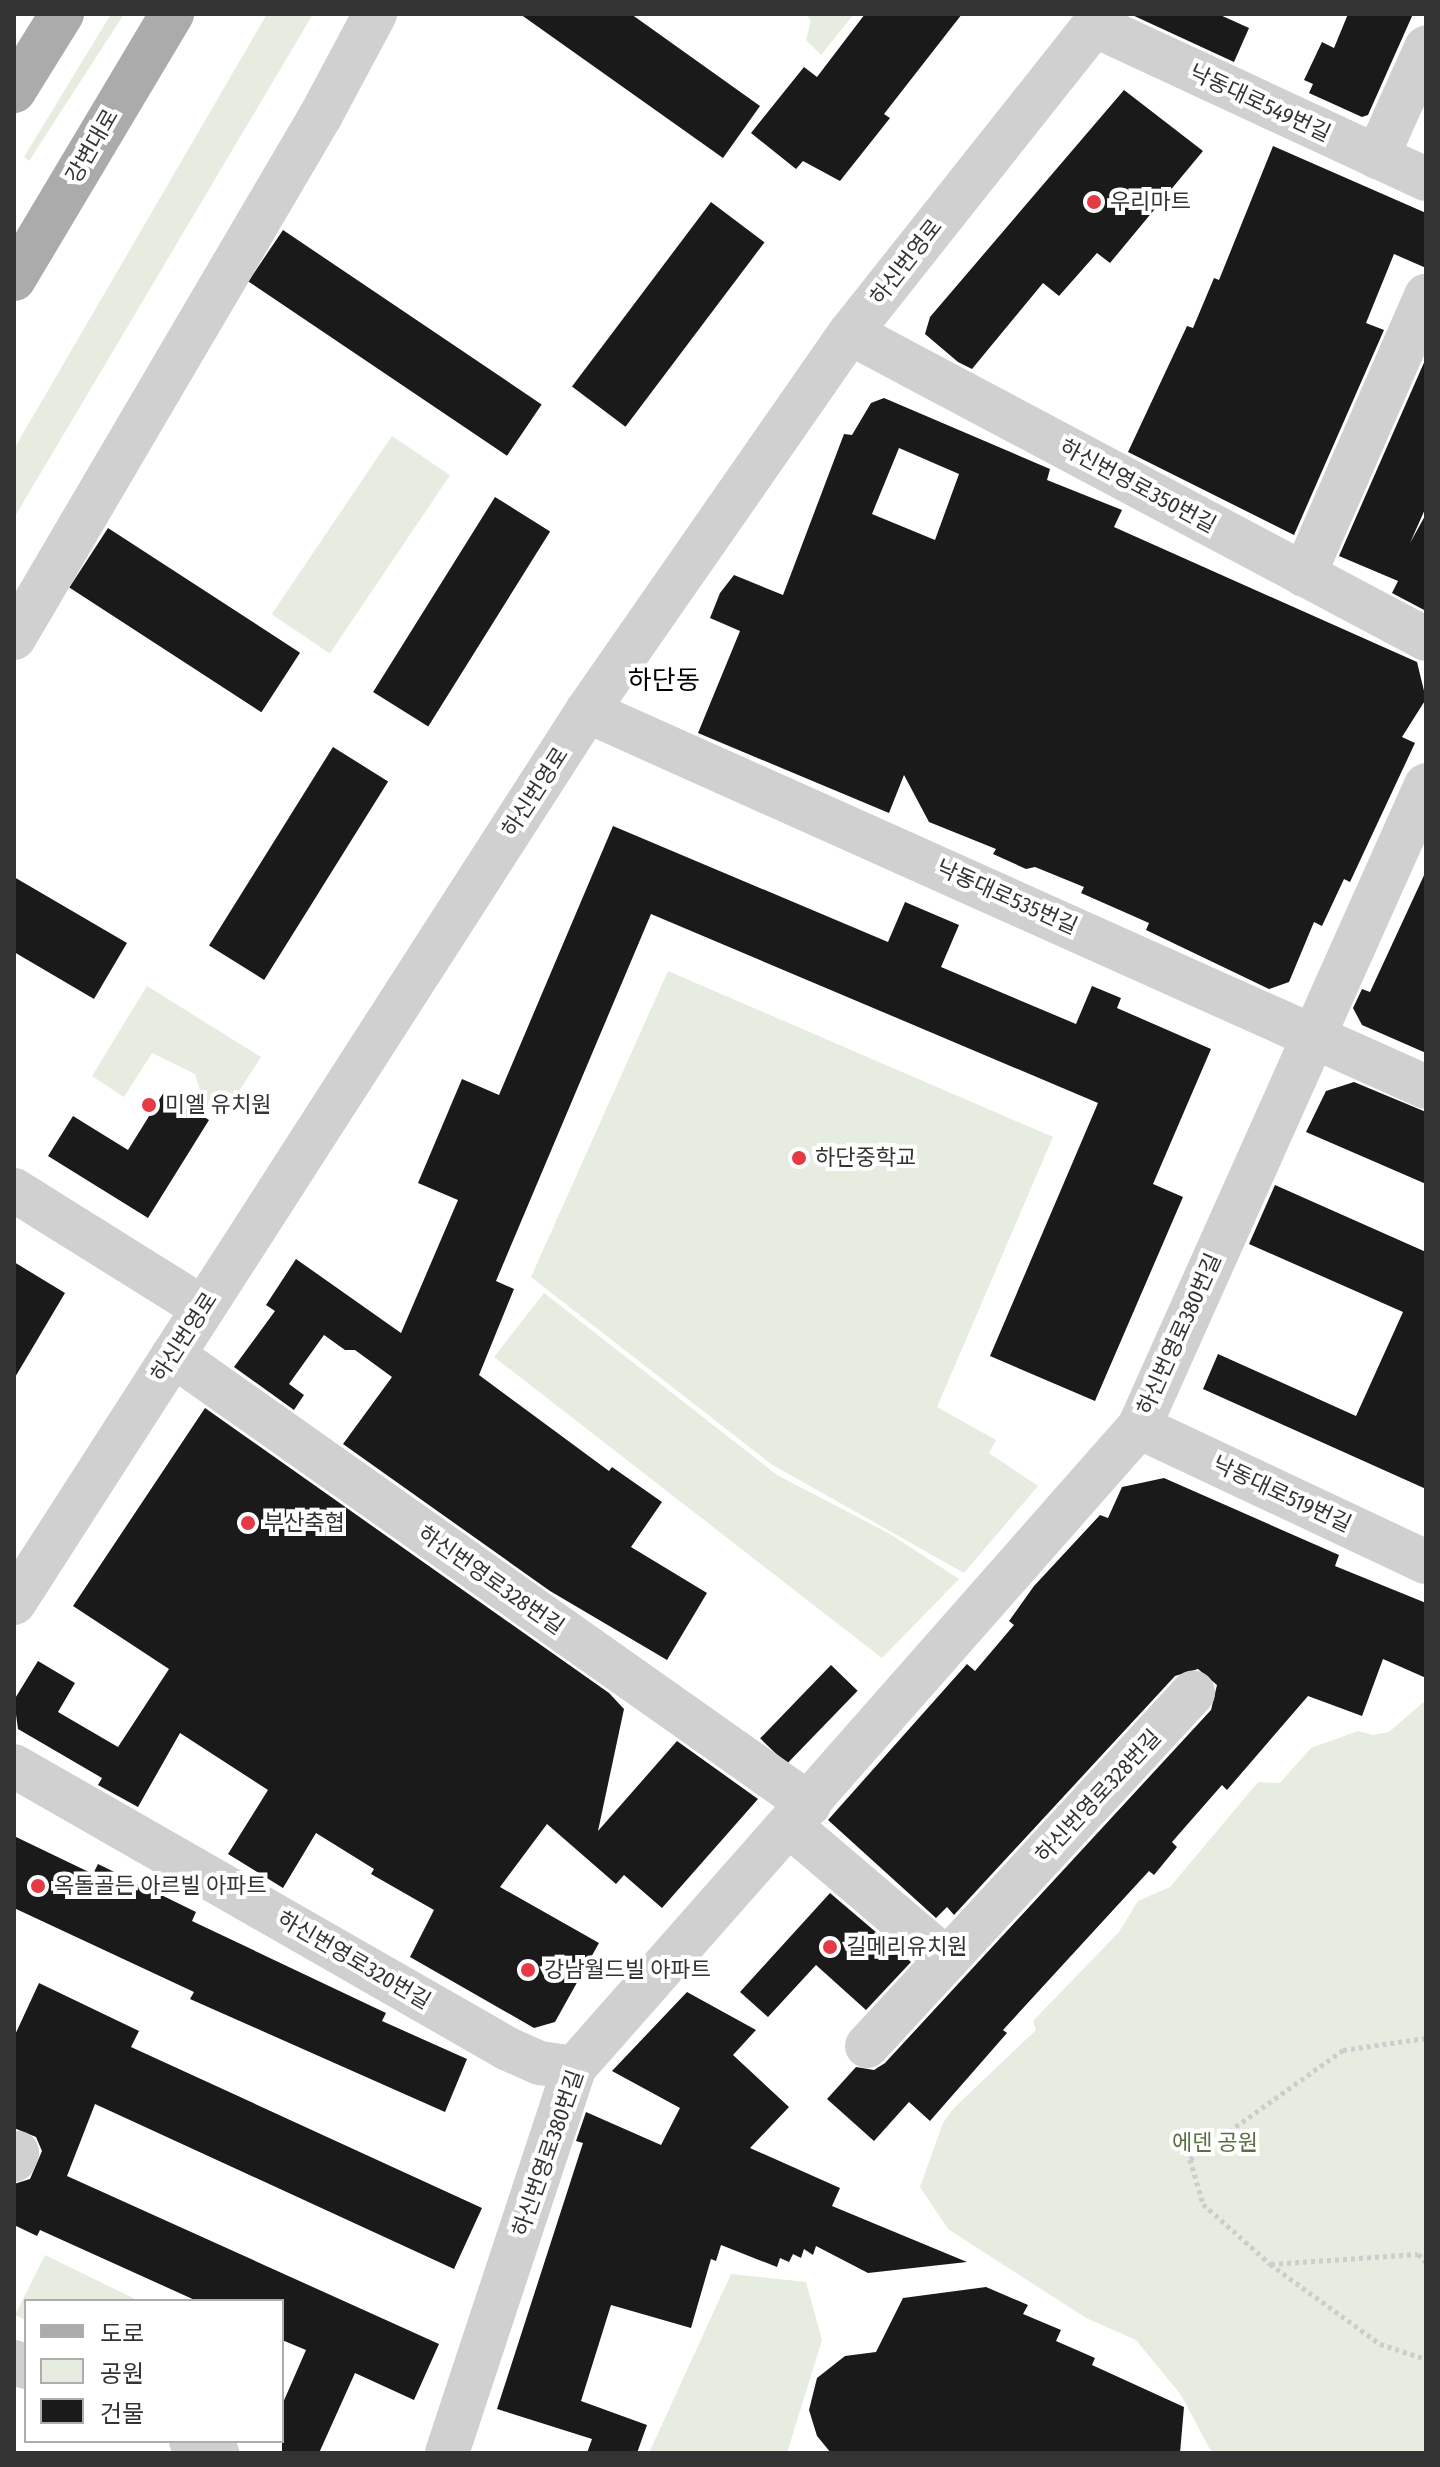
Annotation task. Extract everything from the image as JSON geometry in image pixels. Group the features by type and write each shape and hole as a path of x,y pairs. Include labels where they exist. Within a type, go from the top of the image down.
{"main road":[{"path":"14,91 62,14"},
{"name":"강변대로","path":"14,279 172,14"}],"street":[{"path":"14,638 321,115 375,14"},
{"name":"낙동대로549번길","path":"1098,19 1426,179"},
{"name":"하신번영로","path":"14,1603 587,711 850,333 1098,19"},
{"path":"1377,157 1426,48"},
{"path":"1304,575 1426,296"},
{"name":"하신번영로350번길","path":"850,333 1426,639"},
{"name":"낙동대로535번길","path":"587,711 1311,1032 1426,1087"},
{"name":"하신번영로380번길","path":"447,2453 574,2068 1139,1427 1311,1032 1426,785"},
{"path":"14,1190 203,1308"},
{"name":"하신번영로328번길","path":"173,1355 799,1815 946,1959 1193,1693"},
{"name":"낙동대로519번길","path":"1139,1427 1426,1562"},
{"name":"하신번영로320번길","path":"14,1766 508,2049 540,2063 574,2068"},
{"path":"867,2046 946,1959"},
{"path":"194,2443 217,2453"}],"path":[{"path":"1425,2037 1343,2050 1190,2159 1203,2204 1270,2264 1380,2344 1426,2359"},
{"path":"1270,2264 1418,2254 1426,2262"}],"green space":[{"path":"111,14 124,14 29,161 24,157"},
{"path":"267,14 313,14 14,518 14,449"},
{"path":"806,14 854,14 821,55 806,40 811,21"},
{"path":"392,436 450,475 330,653 272,614"},
{"path":"668,971 1053,1137 937,1407 996,1440 989,1453 1038,1486 964,1573 771,1464 531,1277"},
{"path":"147,986 261,1057 228,1108 205,1105 195,1074 152,1053 124,1097 92,1076"},
{"path":"544,1293 777,1475 890,1534 959,1579 882,1658 494,1357"},
{"name":"에덴 공원","path":"1426,1700 1426,2453 1212,2453 1181,2395 1136,2340 1086,2318 948,2229 920,2187 943,2123 954,2108 1036,2030 1033,2021 1119,1932 1138,1901 1170,1887 1258,1782 1280,1783 1311,1748 1358,1731 1373,1735 1389,1732"},
{"path":"45,2255 135,2299 24,2299 24,2319 15,2315"},
{"path":"731,2274 806,2282 822,2340 787,2453 649,2453"}],"building":[{"path":"520,14 631,14 760,106 723,158"},
{"path":"865,14 962,14 884,114 890,118 840,181 803,161 796,169 751,133 804,67 817,77"},
{"path":"1130,14 1218,14 1249,28 1234,62"},
{"path":"1348,14 1413,14 1368,115 1362,117 1309,93 1313,84 1304,80 1322,42 1334,48"},
{"name":"우리마트","path":"1124,90 1203,151 1110,263 1097,253 1059,296 1043,283 972,369 958,362 925,334 930,317"},
{"path":"1273,146 1426,213 1426,268 1394,254 1366,323 1384,330 1294,535 1128,452 1187,326 1193,328 1214,278 1219,280"},
{"path":"711,202 765,242 625,427 572,386"},
{"path":"283,230 542,404 507,456 248,281"},
{"path":"1426,358 1426,507 1410,543 1426,514 1426,611 1392,593 1398,581 1339,556"},
{"path":"884,398 1050,469 1047,480 1122,510 1114,527 1417,662 1426,699 1402,737 1415,743 1350,882 1344,879 1322,926 1314,922 1289,982 1269,989 1146,930 1149,923 1081,893 1084,887 1035,867 1026,869 993,854 996,849 929,822 904,775 889,813 698,733 740,631 710,618 720,593 734,575 783,595 844,434 852,435 871,403","holes":["899,448 959,474 935,540 872,514"]},
{"path":"495,497 550,531 428,726 373,692"},
{"path":"108,528 300,653 261,712 69,588"},
{"path":"333,747 388,781 264,980 209,945"},
{"path":"613,826 888,942 905,902 959,925 941,967 1076,1024 1092,986 1121,998 1117,1008 1211,1049 1153,1184 1183,1197 1095,1401 990,1356 1098,1103 651,914 496,1281 514,1289 479,1375 609,1471 612,1467 662,1502 631,1547 707,1593 667,1660 550,1591 343,1444 392,1377 355,1350 345,1350 324,1335 289,1384 304,1395 294,1410 234,1367 275,1311 266,1305 296,1259 401,1333 458,1200 418,1183 462,1079 499,1095"},
{"path":"1426,871 1426,1053 1362,1025 1353,1008 1362,989 1370,992"},
{"path":"14,877 127,943 94,999 14,952"},
{"path":"1354,1082 1426,1112 1426,1184 1306,1132 1326,1091"},
{"path":"164,1092 209,1120 148,1218 48,1156 73,1116 128,1150"},
{"path":"1275,1185 1426,1252 1426,1489 1203,1389 1218,1354 1356,1416 1403,1312 1249,1244"},
{"path":"14,1262 65,1293 14,1379"},
{"path":"205,1408 609,1693 624,1709 598,1831 677,1741 758,1799 662,1908 624,1875 616,1884 547,1824 500,1887 599,1943 555,2022 534,2028 410,1957 434,1910 371,1874 374,1869 316,1833 283,1888 228,1854 268,1790 180,1733 138,1807 98,1785 102,1778 18,1729 14,1700 38,1661 75,1683 58,1712 118,1747 169,1669 73,1606"},
{"path":"1164,1478 1339,1555 1335,1566 1426,1603 1426,1678 1383,1659 1362,1716 1308,1696 1227,1790 1222,1785 1172,1842 1177,1847 1154,1875 1149,1871 1003,2030 1007,2033 930,2121 909,2102 874,2141 827,2099 856,2067 874,2070 885,2063 1211,1710 1217,1685 1198,1669 1175,1676 954,1915 947,1907 936,1918 828,1820 967,1664 975,1671 1014,1625 1009,1621 1034,1586 1100,1515 1108,1518 1122,1487"},
{"path":"831,1665 858,1691 787,1764 760,1738"},
{"path":"14,1836 93,1874 98,1864 196,1912 192,1921 386,2013 382,2021 467,2059 445,2112 190,1999 194,1992 14,1908"},
{"path":"830,1893 911,1962 866,2010 816,1965 768,2017 740,1992"},
{"path":"39,1983 139,2031 131,2047 482,2208 454,2269 95,2104 67,2176 439,2344 414,2400 355,2373 319,2453 282,2453 284,2400 306,2350 284,2341 284,2299 193,2299 40,2230 37,2236 14,2225 14,2184 30,2179 42,2151 36,2137 14,2128 14,2037"},
{"path":"687,1992 756,2030 733,2055 789,2107 750,2148 840,2188 832,2206 967,2262 868,2273 816,2246 813,2255 804,2249 801,2258 793,2254 789,2262 780,2258 777,2267 721,2245 716,2261 711,2259 691,2328 611,2305 581,2401 647,2425 637,2453 587,2453 592,2439 497,2409 583,2143 576,2141 586,2112 661,2145 680,2108 612,2071"},
{"path":"986,2287 1028,2305 1023,2314 1061,2330 1056,2341 1095,2358 1092,2365 1184,2407 1180,2453 831,2453 817,2436 809,2410 817,2378 845,2356 876,2352 903,2298"}],"place":[{"name":"우리마트","path":"1094,202"},
{"name":"미엘 유치원","path":"149,1105"},
{"name":"하단중학교","path":"799,1158"},
{"name":"부산축협","path":"248,1523"},
{"name":"옥돌골든 아르빌 아파트","path":"38,1886"},
{"name":"길메리유치원","path":"830,1947"},
{"name":"강남월드빌 아파트","path":"528,1970"}],"district":[{"name":"하단동","path":"664,681"}]}
